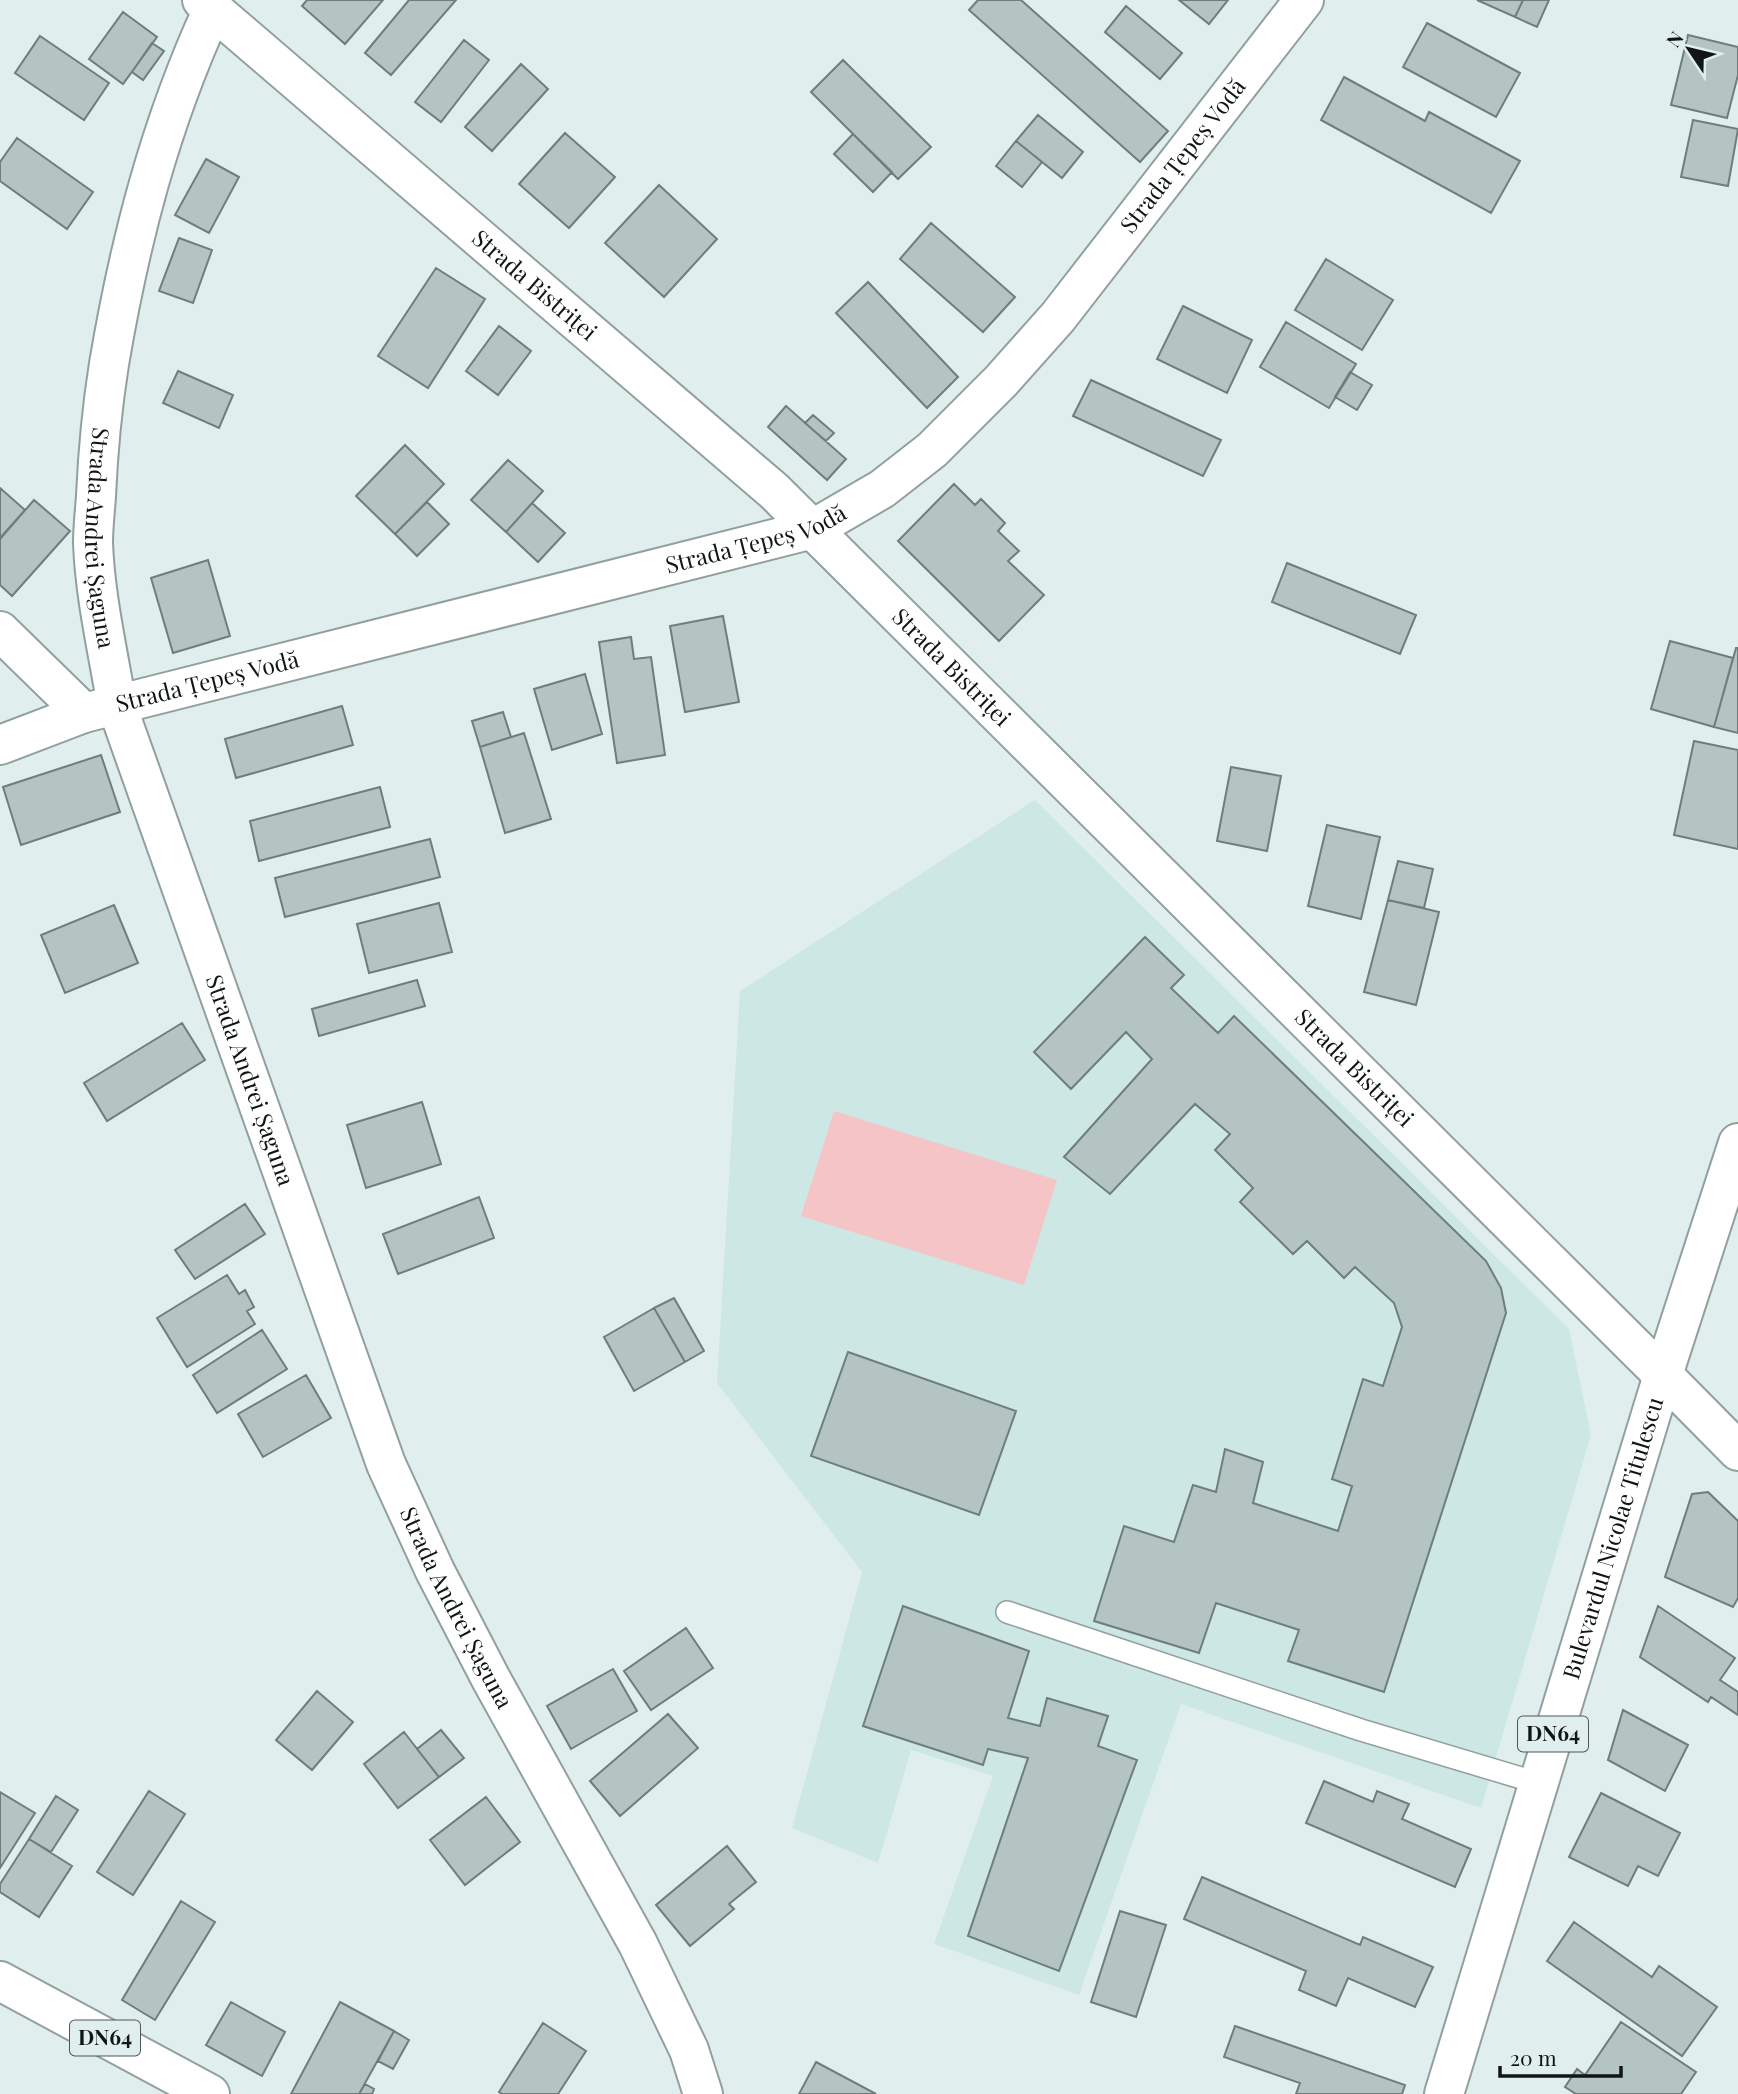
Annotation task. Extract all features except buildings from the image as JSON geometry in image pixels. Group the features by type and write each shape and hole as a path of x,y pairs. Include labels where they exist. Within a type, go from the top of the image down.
{"street":[{"name":"Strada Țepeș Vodă","path":"0,745 101,709 813,530 881,489 932,450 1001,380 1058,317 1304,0"},
{"name":"Strada Bistriței","path":"208,5 722,445 813,530 1738,1451"},
{"name":"Strada Andrei Șaguna","path":"208,5 136,226 99,426 93,543 100,606 101,709 386,1464 435,1571 491,1679 638,1944 689,2050 703,2094"},
{"path":"0,631 101,709"},
{"name":"Bulevardul Nicolae Titulescu","path":"1444,2094 1663,1375 1738,1143"},
{"name":"DN64","path":"0,1981 210,2094"}],"lane":[{"path":"1007,1612 1361,1730 1538,1783"}],"shaded area":[{"path":"1035,800 1569,1329 1591,1435 1481,1808 1181,1704 1079,1995 934,1944 993,1776 911,1750 878,1863 792,1828 862,1572 717,1383 740,991"},
{"path":"834,1111 1057,1180 1024,1285 801,1216"}]}
